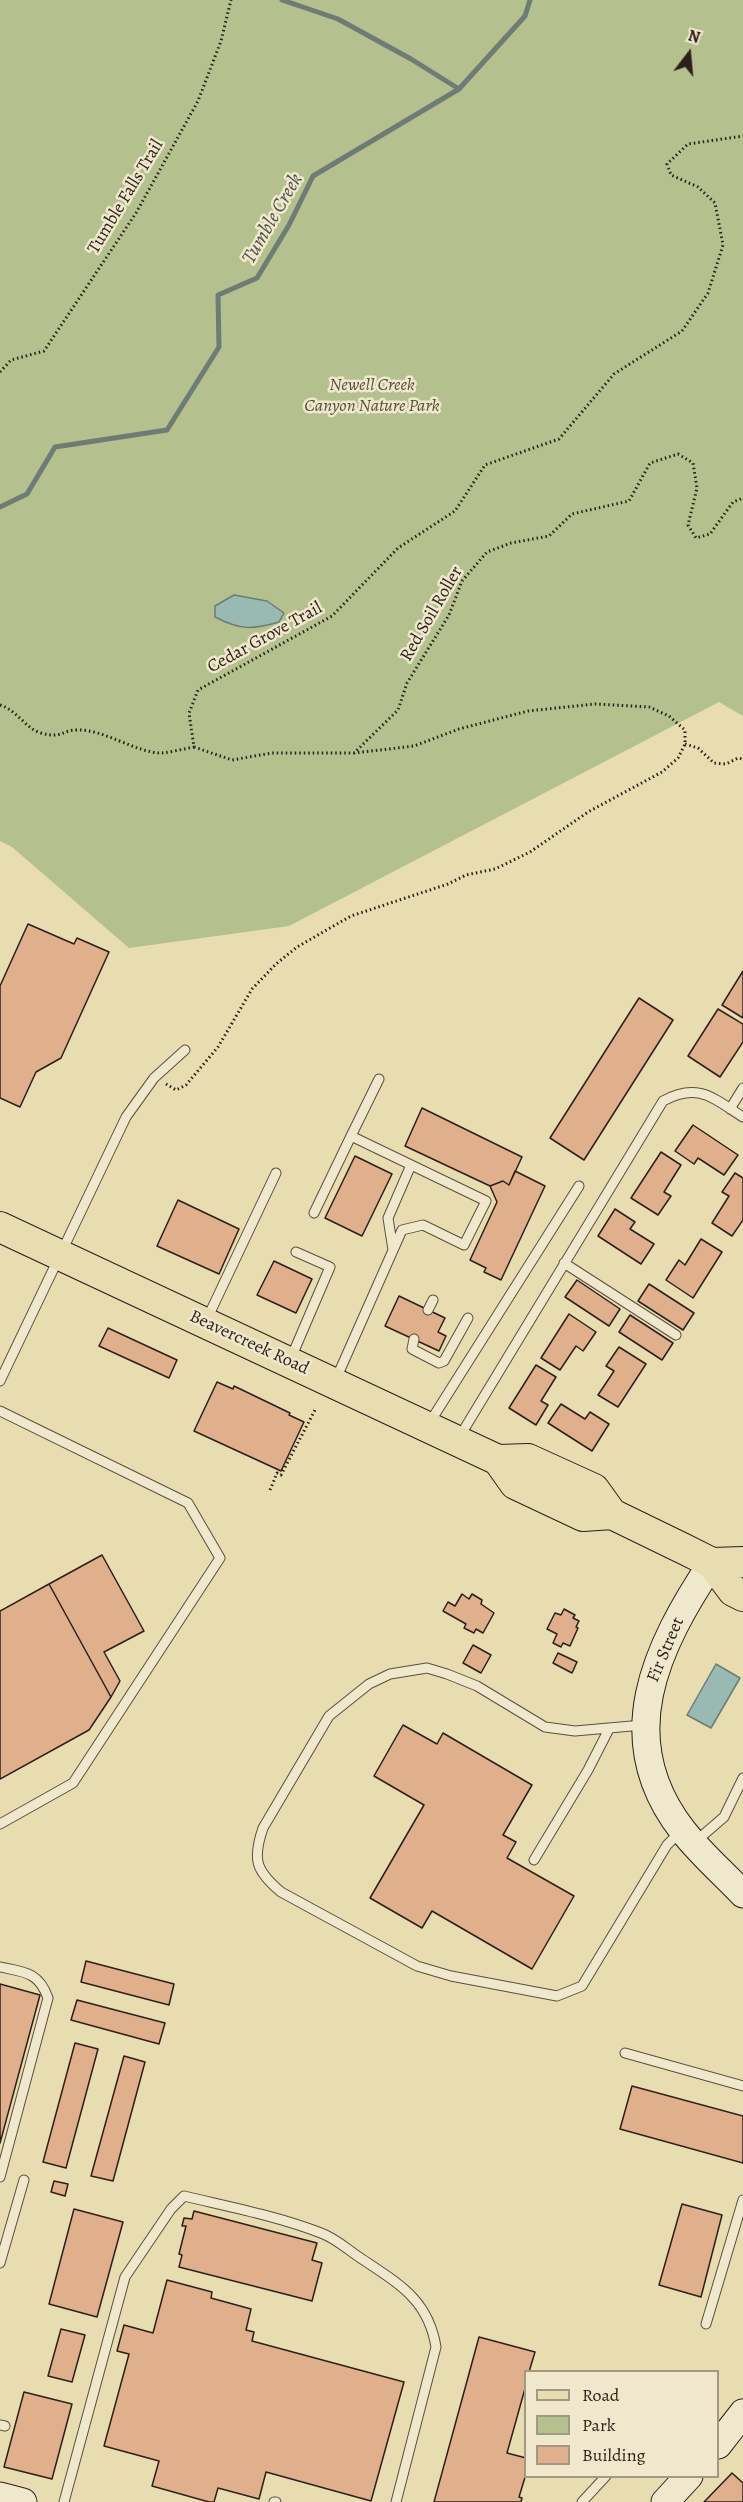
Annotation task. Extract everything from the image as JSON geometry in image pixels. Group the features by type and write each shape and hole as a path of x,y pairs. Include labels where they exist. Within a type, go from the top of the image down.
{"main road":[{"name":"Beavercreek Road","path":"0,1227 498,1460 528,1458 584,1485 594,1490 612,1514 712,1563 733,1591 743,1596"},
{"name":"Beavercreek Road","path":"712,1563 743,1562"}],"street":[{"name":"Fir Street","path":"712,1563 690,1597 660,1655 649,1689 645,1725 650,1762 661,1795 687,1836 743,1894"},
{"path":"719,2443 743,2413"},
{"path":"665,2502 686,2478"},
{"path":"0,2496 23,2502"}],"lane":[{"path":"0,1381 126,1117 154,1078 185,1050"},
{"path":"314,1213 379,1079"},
{"path":"730,1109 743,1088"},
{"path":"457,1441 663,1101 677,1093 692,1091 707,1094 743,1117"},
{"path":"334,1383 402,1230 423,1225 464,1245 486,1201 351,1136"},
{"path":"393,1251 388,1218 411,1165"},
{"path":"205,1323 276,1173"},
{"path":"427,1427 579,1186"},
{"path":"289,1362 330,1268 296,1252"},
{"path":"564,1263 676,1335"},
{"path":"428,1310 433,1300"},
{"path":"414,1339 412,1349 439,1363 444,1361 468,1318"},
{"path":"0,1411 188,1503 220,1558 73,1783 0,1824"},
{"path":"645,1725 623,1725 609,1729 575,1731 545,1727 477,1686 427,1668 390,1674 369,1684 329,1716 263,1828 257,1845 257,1862 263,1877 281,1892 417,1965 490,1985 557,1996 582,1986 667,1845 724,1817 743,1778"},
{"path":"534,1860 588,1770 609,1729"},
{"path":"0,1967 30,1973 44,1986 48,1998 0,2177"},
{"path":"625,2053 743,2086"},
{"path":"0,2263 24,2181"},
{"path":"64,2502 125,2277 171,2209 184,2196 289,2222 324,2234 404,2287 424,2310 433,2329 436,2347 396,2502"},
{"path":"706,2324 743,2200"},
{"path":"582,2502 604,2478"}],"path":[{"name":"Tumble Falls Trail","path":"0,372 11,360 44,351 136,213 198,101 221,41 231,0"},
{"name":"Cedar Grove Trail","path":"194,747 189,713 198,690 333,616 398,548 454,511 485,465 559,439 614,374 682,331 708,293 723,245 715,203 698,187 671,176 667,164 688,144 743,136"},
{"name":"Red Soil Roller","path":"354,753 398,710 407,683 449,615 462,581 487,552 511,543 549,536 572,514 629,501 650,463 678,454 693,463 697,488 688,525 696,538 710,534 733,501 743,498"},
{"path":"0,705 9,708 39,733 58,736 76,730 120,740 140,749 161,753 194,747 232,760 272,753 354,753 414,746 459,729 528,711 596,704 649,707 669,716 685,730 685,744 678,758 662,772 588,812 530,852 508,863 466,875 448,884 351,916 297,947 276,964 252,989 218,1047 186,1085 176,1090 154,1078"},
{"path":"685,744 698,748 714,763 726,764 738,758 743,759"},
{"path":"270,1490 277,1473 281,1475 315,1408"}],"green space":[{"name":"Newell Creek Canyon Nature Park","path":"0,0 743,0 743,716 719,702 289,926 129,948 12,847 0,841"}],"water":[{"path":"234,595 267,601 284,613 279,622 253,627 239,626 215,617 215,606"},
{"path":"716,1664 740,1678 711,1728 687,1715"}],"building":[{"path":"28,924 74,944 77,938 109,952 61,1058 36,1072 20,1107 0,1098 0,986"},
{"path":"743,971 743,1018 722,1005"},
{"path":"639,998 673,1020 584,1160 550,1138"},
{"path":"718,1009 743,1024 743,1042 720,1077 688,1056"},
{"path":"422,1108 522,1157 509,1185 503,1181 490,1186 405,1146"},
{"path":"693,1125 738,1155 724,1175 698,1158 694,1164 675,1151"},
{"path":"661,1152 681,1165 664,1192 671,1196 658,1215 631,1198"},
{"path":"355,1156 392,1174 362,1236 325,1218"},
{"path":"515,1171 545,1186 501,1280 484,1272 486,1268 470,1260 497,1202 490,1186 503,1181 509,1185"},
{"path":"735,1173 743,1178 743,1220 732,1236 712,1223 729,1196 722,1192"},
{"path":"178,1200 239,1229 219,1274 157,1246"},
{"path":"615,1209 635,1222 630,1229 654,1244 641,1264 598,1236"},
{"path":"701,1239 722,1252 693,1298 666,1280 679,1260 685,1265"},
{"path":"274,1261 312,1279 296,1313 257,1295"},
{"path":"577,1280 620,1309 609,1326 565,1297"},
{"path":"649,1284 694,1313 683,1330 638,1301"},
{"path":"399,1296 445,1318 438,1332 446,1336 439,1351 385,1326"},
{"path":"569,1314 596,1332 583,1351 576,1346 560,1370 541,1358"},
{"path":"630,1315 673,1343 662,1360 619,1332"},
{"path":"108,1328 177,1360 169,1378 99,1346"},
{"path":"619,1347 646,1364 618,1407 598,1395 614,1371 606,1366"},
{"path":"536,1365 556,1377 541,1401 548,1405 536,1425 509,1408"},
{"path":"217,1382 233,1389 234,1386 304,1422 281,1471 194,1431"},
{"path":"561,1404 585,1419 590,1412 609,1424 592,1451 548,1423"},
{"path":"102,1555 144,1631 104,1652 120,1681 111,1697 49,1584"},
{"path":"49,1584 111,1697 89,1730 0,1779 0,1611"},
{"path":"462,1594 469,1599 472,1594 482,1600 481,1604 494,1613 483,1633 476,1629 474,1633 464,1628 466,1624 443,1611 448,1602 455,1606"},
{"path":"564,1609 575,1615 573,1618 579,1621 570,1646 563,1643 561,1647 553,1643 557,1634 547,1629 555,1613 561,1615"},
{"path":"473,1645 491,1655 481,1673 463,1663"},
{"path":"558,1653 577,1662 572,1673 553,1663"},
{"path":"403,1725 437,1744 443,1733 532,1785 503,1835 516,1842 507,1858 574,1896 532,1969 432,1911 422,1928 370,1898 424,1805 374,1776"},
{"path":"86,1961 174,1984 169,2005 81,1982"},
{"path":"0,1984 40,1995 0,2143"},
{"path":"77,2000 165,2023 159,2044 71,2020"},
{"path":"75,2043 98,2049 66,2168 43,2162"},
{"path":"124,2056 145,2062 113,2181 91,2176"},
{"path":"632,2086 743,2116 743,2163 620,2129"},
{"path":"54,2181 68,2184 65,2196 51,2192"},
{"path":"682,2204 722,2215 701,2297 659,2285"},
{"path":"74,2209 123,2222 97,2317 49,2304"},
{"path":"194,2211 317,2243 312,2260 322,2263 312,2301 179,2267 182,2255 179,2254 186,2226 182,2226 184,2218 192,2219"},
{"path":"167,2280 212,2292 211,2298 251,2309 246,2330 254,2332 252,2341 404,2382 371,2501 266,2472 259,2499 218,2488 214,2502 209,2502 152,2486 159,2461 104,2446 129,2354 117,2351 124,2325 153,2333"},
{"path":"61,2329 85,2335 72,2382 48,2376"},
{"path":"479,2337 535,2352 530,2370 524,2370 524,2392 507,2453 524,2457 525,2478 519,2497 522,2498 521,2502 434,2502"},
{"path":"24,2392 72,2404 52,2479 4,2467"},
{"path":"732,2473 743,2483 743,2502 704,2502"}],"waterway":[{"path":"282,0 338,19 411,59 459,89"},
{"name":"Tumble Creek","path":"0,507 27,494 55,447 167,430 219,347 218,295 257,278 289,225 313,176 459,89 525,16 530,0"}]}
